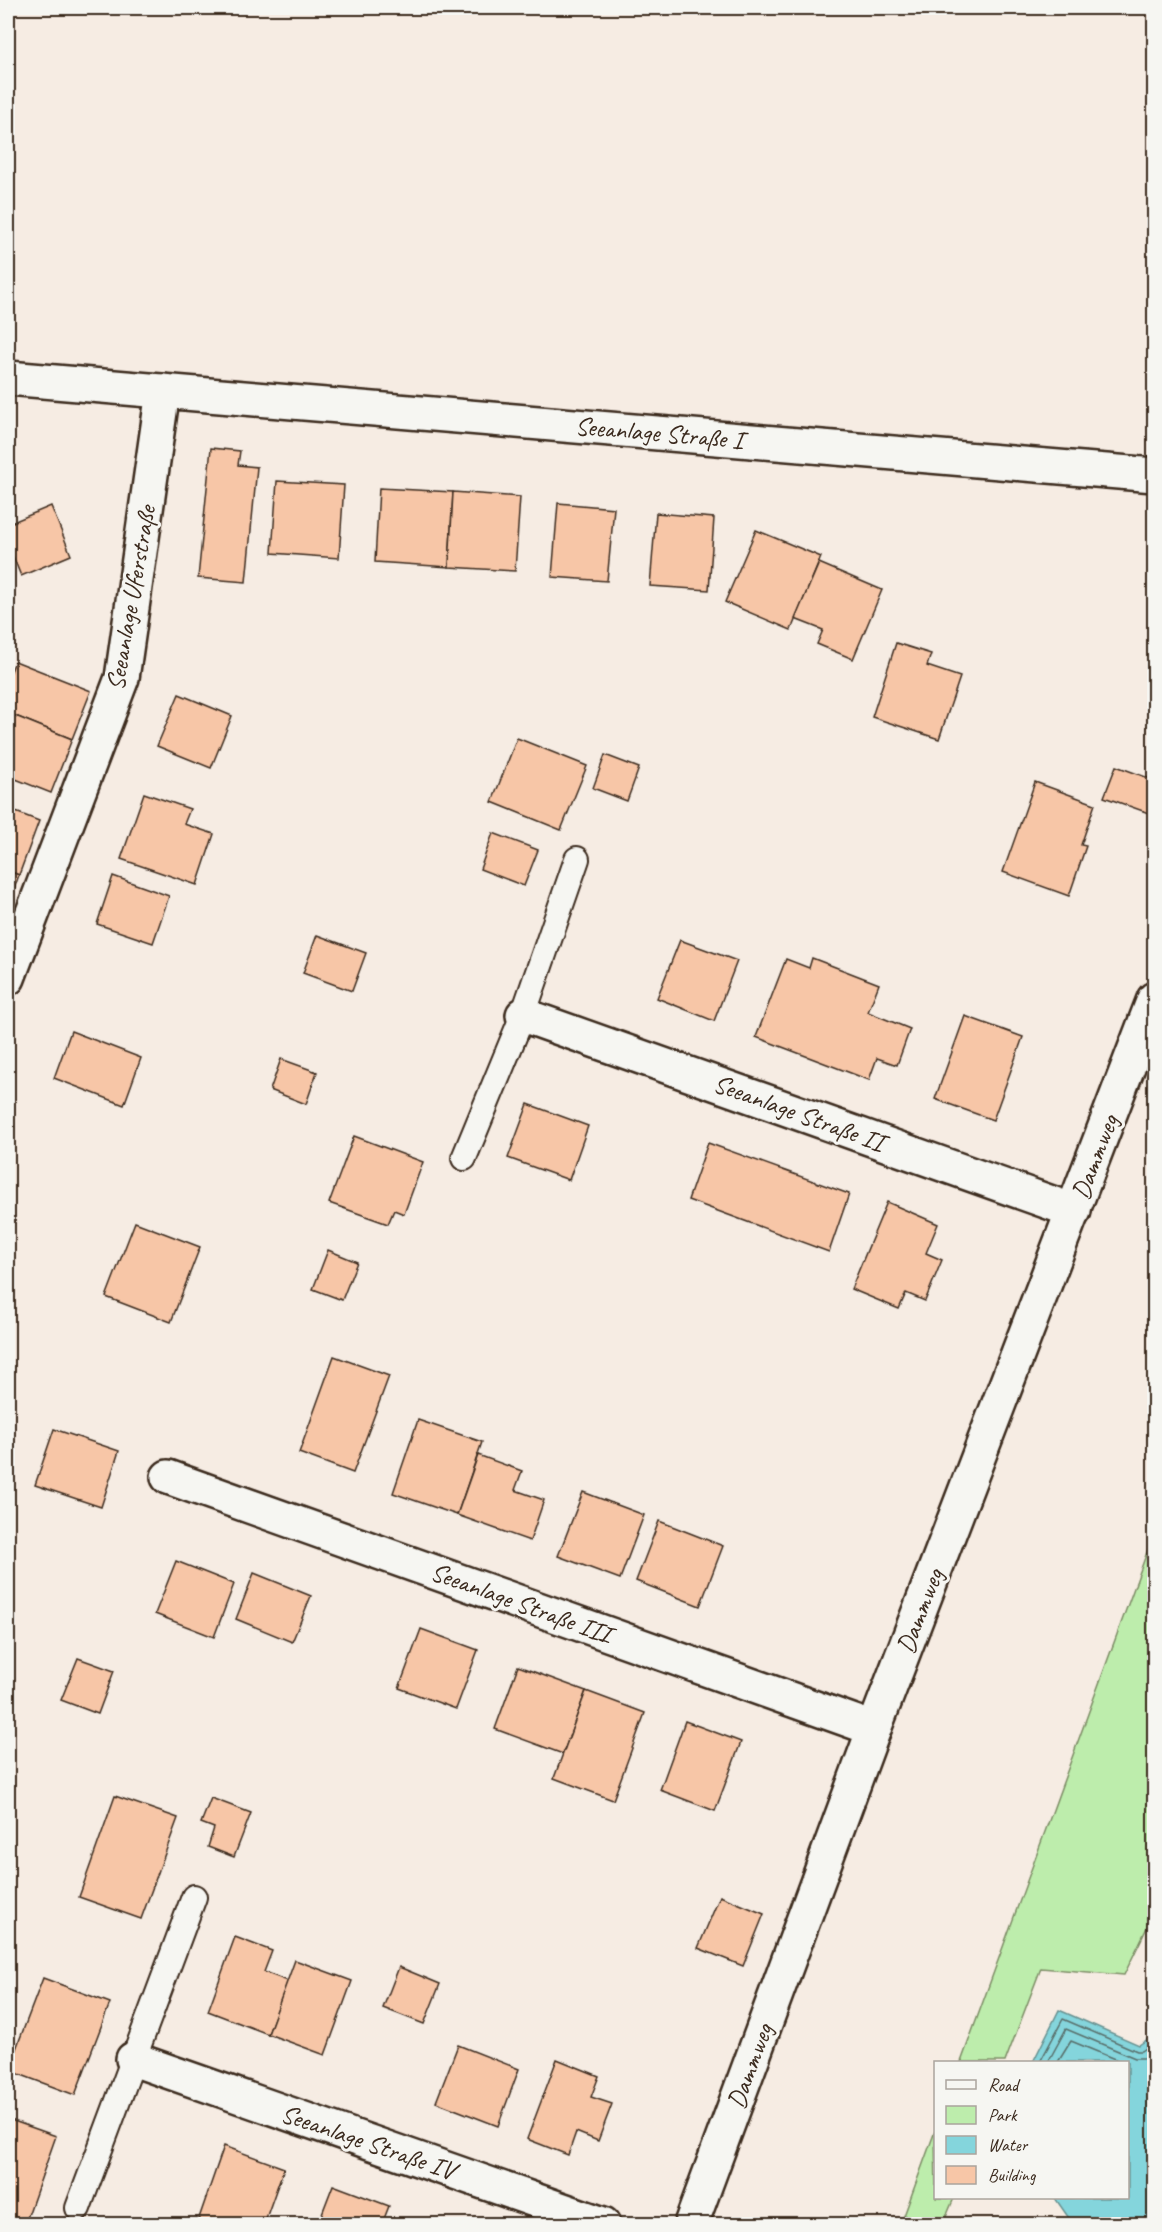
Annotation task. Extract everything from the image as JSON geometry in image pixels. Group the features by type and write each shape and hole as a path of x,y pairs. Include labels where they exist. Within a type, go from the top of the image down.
{"street":[{"path":"8,378 163,391"},
{"name":"Seeanlage Straße I","path":"163,391 1155,475"},
{"name":"Seeanlage Uferstraße","path":"8,978 122,678 163,391"},
{"name":"Dammweg","path":"691,2224 874,1729 1155,999"},
{"name":"Seeanlage Straße II","path":"523,1015 1074,1211"},
{"name":"Seeanlage Straße III","path":"168,1477 874,1729"},
{"name":"Seeanlage Straße IV","path":"133,2059 603,2224"}],"lane":[{"path":"464,1158 523,1015 577,860"},
{"path":"78,2208 194,1897"}],"green space":[{"path":"1154,1533 1154,1913 1124,1975 1041,1968 1005,2061 961,2061"},
{"path":"934,2134 934,2199 954,2199 943,2224 901,2224"}],"water":[{"path":"1059,2010 1139,2045 1154,2035 1154,2224 1073,2224 1056,2199 1129,2199 1129,2061 1034,2061"}],"building":[{"path":"211,448 240,451 238,465 257,467 246,582 198,578"},
{"path":"277,481 344,485 339,558 272,553"},
{"path":"379,488 453,492 449,567 375,562"},
{"path":"453,492 520,497 515,571 449,567"},
{"path":"558,503 614,508 607,581 552,577"},
{"path":"51,506 71,555 21,576 8,544 8,524"},
{"path":"656,513 714,518 709,590 650,586"},
{"path":"756,530 821,557 791,630 725,602"},
{"path":"819,563 882,590 853,659 817,644 823,630 795,619"},
{"path":"896,643 931,654 927,666 960,677 939,739 872,717"},
{"path":"15,661 91,691 72,739 8,713 8,679"},
{"path":"179,694 232,716 211,768 157,746"},
{"path":"8,713 72,739 51,793 8,776"},
{"path":"517,738 587,766 561,830 492,802"},
{"path":"605,755 639,768 627,801 593,788"},
{"path":"1116,766 1154,780 1154,815 1104,797"},
{"path":"1035,782 1095,804 1081,845 1086,846 1069,896 1003,872"},
{"path":"144,793 190,809 184,824 214,834 197,885 121,859"},
{"path":"8,809 39,821 19,875 8,871"},
{"path":"493,833 538,850 524,886 480,869"},
{"path":"8,871 19,875 8,906"},
{"path":"113,876 169,896 153,943 97,924"},
{"path":"317,935 366,953 352,991 303,973"},
{"path":"680,940 737,961 714,1021 657,998"},
{"path":"812,958 879,984 868,1012 910,1029 897,1065 877,1058 869,1080 756,1037 786,959 809,968"},
{"path":"965,1016 1023,1037 993,1120 935,1099"},
{"path":"71,1031 141,1058 124,1105 54,1078"},
{"path":"281,1059 317,1072 306,1104 270,1090"},
{"path":"528,1104 588,1126 569,1180 508,1158"},
{"path":"354,1136 423,1162 404,1214 394,1210 388,1224 329,1203"},
{"path":"708,1143 849,1194 829,1252 688,1200"},
{"path":"887,1202 938,1224 926,1253 942,1260 925,1301 906,1293 899,1309 851,1289"},
{"path":"135,1222 200,1247 171,1322 106,1297"},
{"path":"328,1250 357,1262 342,1300 313,1289"},
{"path":"334,1356 389,1376 353,1473 299,1453"},
{"path":"418,1420 482,1442 457,1515 393,1493"},
{"path":"54,1429 119,1451 101,1507 35,1485"},
{"path":"478,1455 522,1471 515,1490 544,1500 530,1541 457,1515"},
{"path":"583,1492 644,1515 620,1579 558,1556"},
{"path":"659,1521 723,1546 700,1606 636,1581"},
{"path":"176,1561 234,1584 214,1637 155,1614"},
{"path":"254,1573 311,1596 292,1642 236,1619"},
{"path":"421,1629 478,1650 456,1709 399,1688"},
{"path":"78,1658 114,1671 98,1714 61,1700"},
{"path":"518,1666 586,1691 563,1754 495,1729"},
{"path":"586,1691 645,1713 613,1800 554,1778"},
{"path":"685,1721 741,1742 715,1811 660,1790"},
{"path":"115,1796 178,1818 141,1919 79,1897"},
{"path":"211,1798 251,1813 234,1857 208,1847 214,1828 201,1823"},
{"path":"720,1896 764,1914 743,1966 698,1948"},
{"path":"235,1937 272,1951 264,1972 288,1981 268,2034 208,2011"},
{"path":"295,1960 352,1981 325,2055 268,2034"},
{"path":"399,1967 440,1984 424,2024 383,2008"},
{"path":"43,1978 110,2003 75,2095 8,2070"},
{"path":"458,2045 519,2069 498,2126 436,2102"},
{"path":"557,2059 599,2076 591,2097 612,2104 598,2141 576,2132 568,2155 527,2139"},
{"path":"8,2119 56,2136 25,2224 8,2224"},
{"path":"224,2146 284,2168 264,2224 197,2224"},
{"path":"333,2185 389,2206 382,2224 318,2224"}]}
